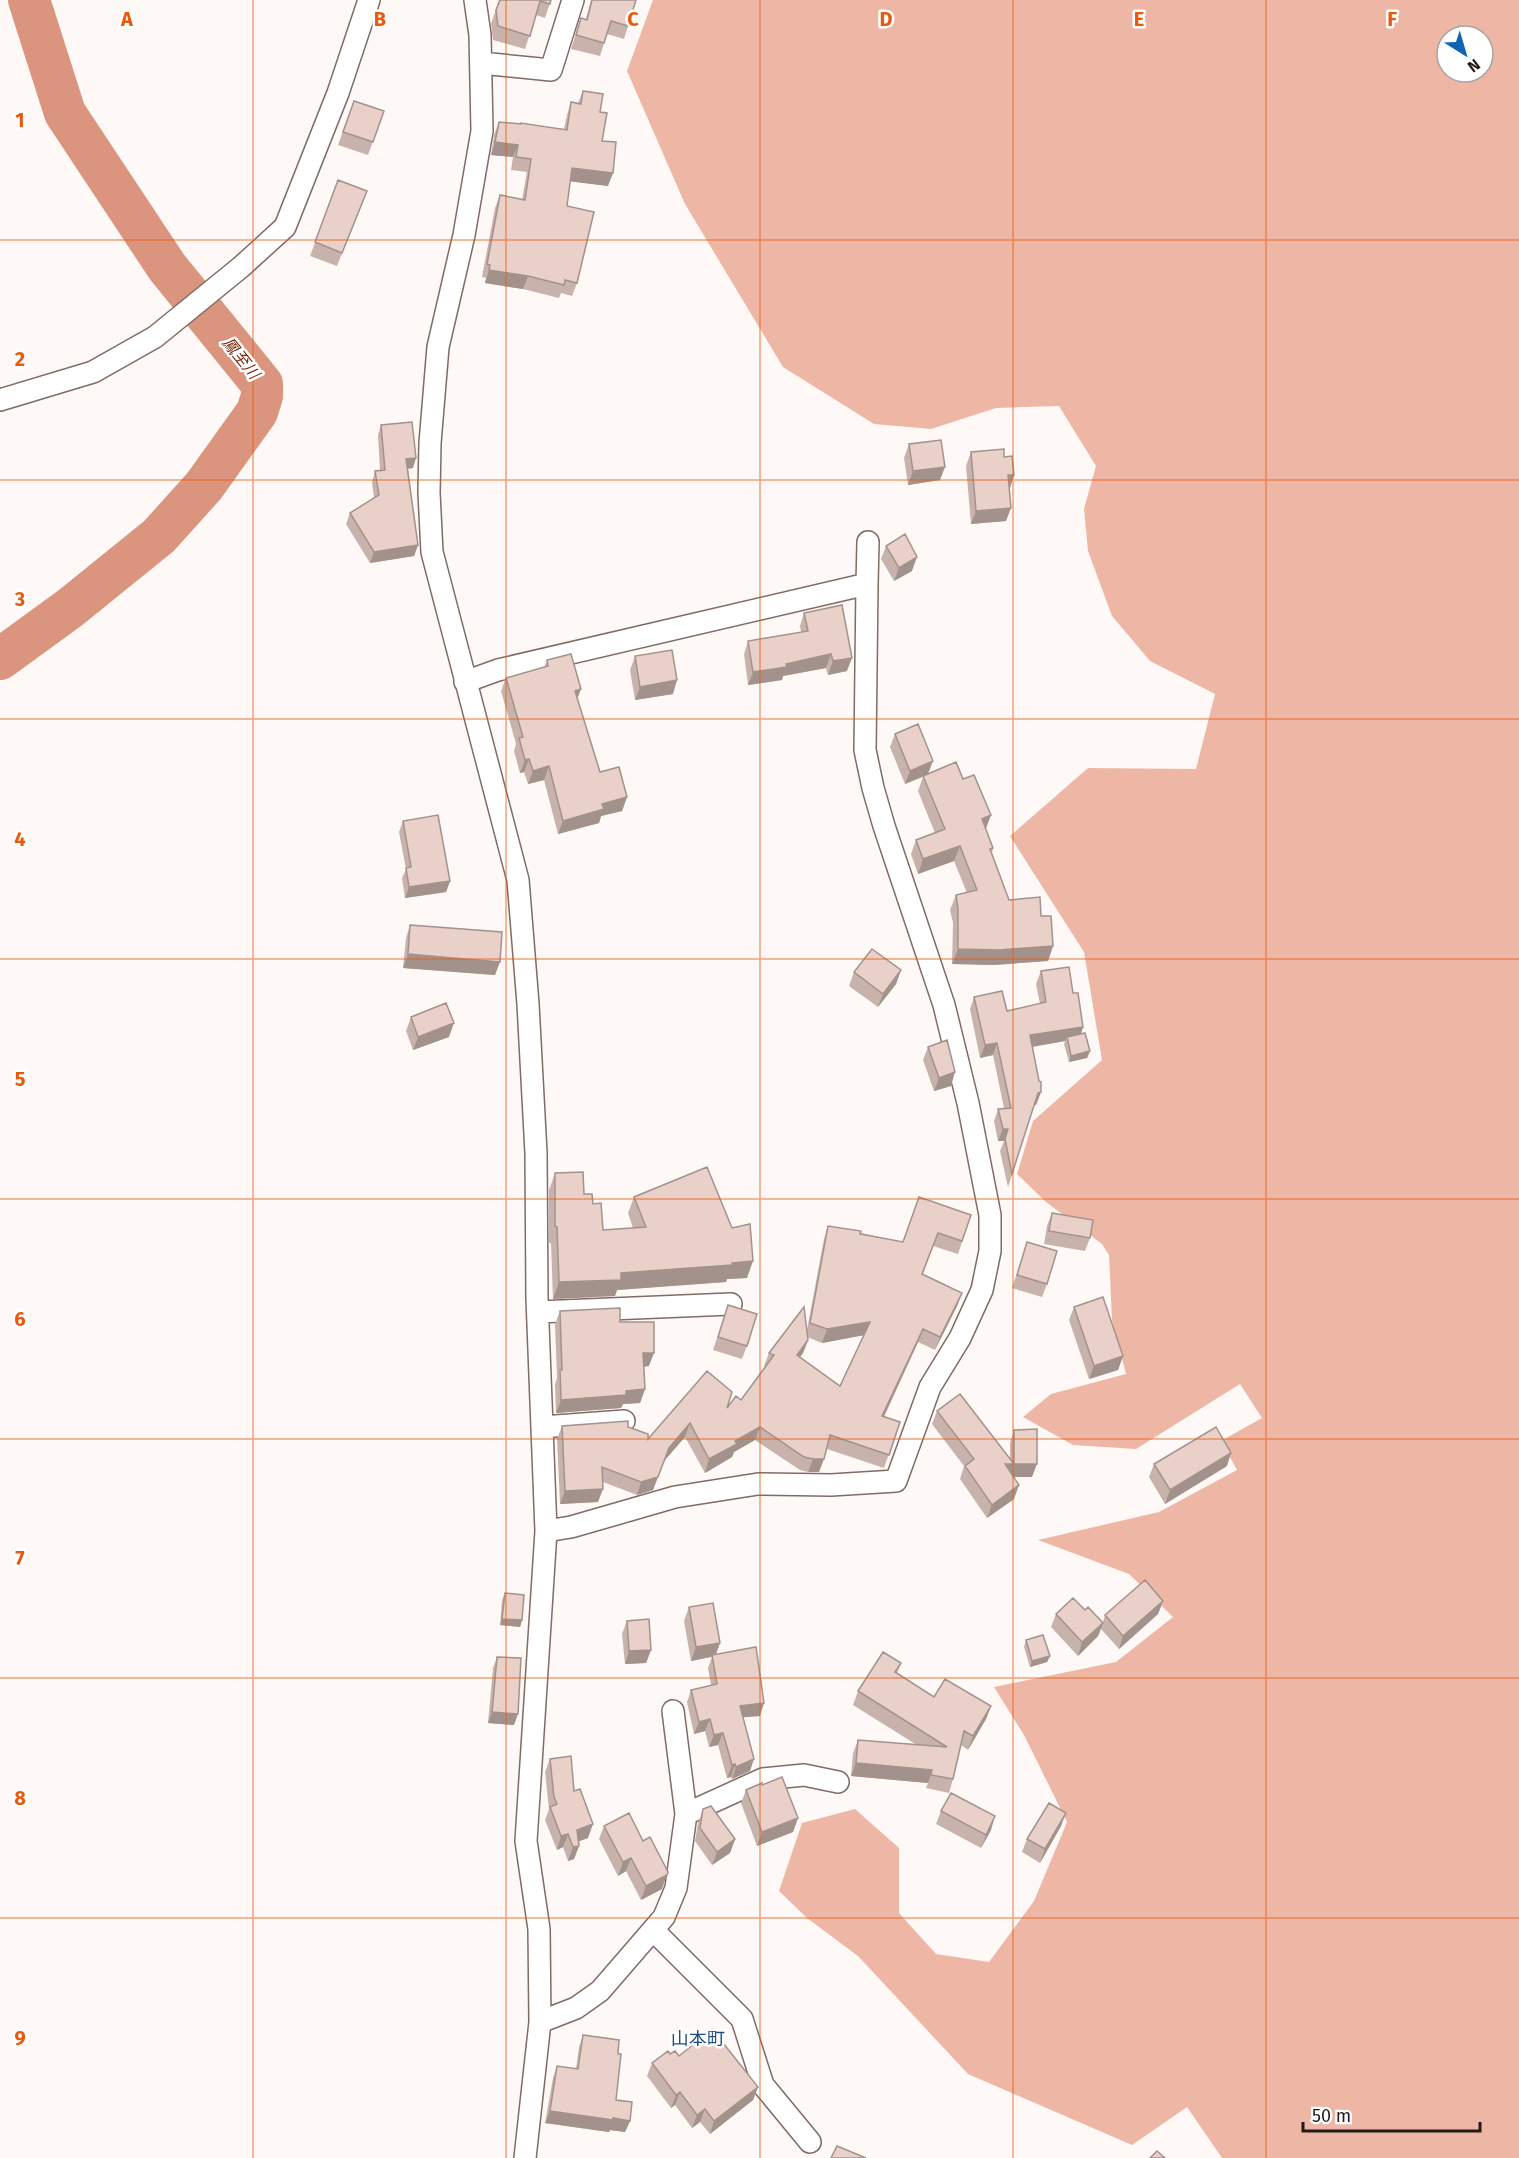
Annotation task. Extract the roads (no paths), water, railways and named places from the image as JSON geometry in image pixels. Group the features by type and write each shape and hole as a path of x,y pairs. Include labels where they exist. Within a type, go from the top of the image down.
{"street":[{"path":"0,400 93,372 155,337 241,267 285,227 338,93 369,0"},
{"path":"475,0 480,35 482,131 464,235 438,347 430,443 429,493 432,552 518,880 526,972 536,1153 538,1312 546,1531 526,1841 539,1929 540,2022 525,2158"},
{"path":"481,63 551,70 573,0"},
{"path":"546,1531 571,1527 675,1497 758,1484 831,1485 896,1481 930,1387 960,1338 982,1290 990,1251 990,1215 969,1103 944,1005 884,826 865,750 868,542"},
{"path":"465,682 498,670 867,584"},
{"path":"538,1312 731,1304"},
{"path":"542,1427 624,1421"},
{"path":"540,2022 576,2008 600,1991 664,1917 676,1888 686,1814 673,1711"},
{"path":"686,1814 763,1779 804,1775 838,1782"},
{"path":"653,1930 742,2019 763,2085 810,2142"}],"waterway":[{"name":"鳳至川","path":"0,659 70,608 159,536 204,486 257,412 262,396 262,384 167,267 65,113 29,0"}],"district":[{"name":"山本町","path":"698,2039"}]}
